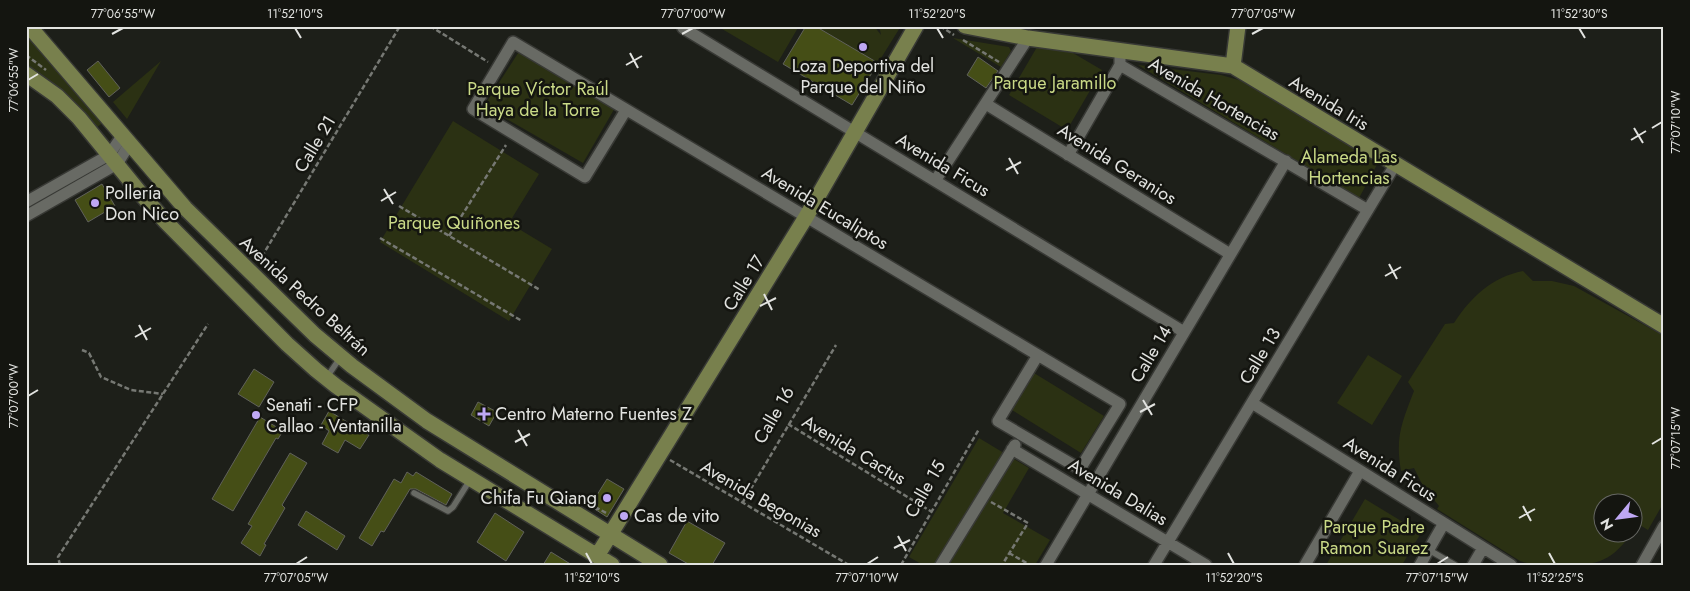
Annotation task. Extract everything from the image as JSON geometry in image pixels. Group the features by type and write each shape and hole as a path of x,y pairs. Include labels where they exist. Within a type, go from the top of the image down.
{"main road":[{"name":"Avenida Pedro Beltrán","path":"29,26 185,208 304,325 341,357 427,421 660,565"},
{"name":"Calle 17","path":"598,556 806,217 916,26"},
{"path":"1233,66 1238,26"},
{"name":"Avenida Iris","path":"961,34 1028,38 1120,58 1233,66 1664,326"},
{"path":"26,74 57,96 79,118 141,194 201,258 287,344 326,378 407,437 471,479 612,565"}],"street":[{"name":"Avenida Ficus","path":"684,27 1184,332"},
{"path":"936,181 1028,38"},
{"name":"Avenida Eucaliptos","path":"498,68 513,42 1120,404 1080,469 1020,434"},
{"path":"1068,155 1120,58"},
{"name":"Avenida Hortencias","path":"1120,58 1368,210"},
{"path":"498,68 473,110 585,177 626,110"},
{"name":"Avenida Geranios","path":"986,104 1230,254"},
{"path":"26,216 113,159 125,140"},
{"path":"26,202 113,159"},
{"name":"Calle 14","path":"1046,565 1286,161"},
{"name":"Calle 13","path":"1154,565 1395,164"},
{"path":"941,565 1020,434 998,421 1038,355"},
{"name":"Avenida Ficus","path":"1252,403 1511,565"},
{"name":"Avenida Dalias","path":"1012,449 1206,565"},
{"path":"1305,565 1360,471"},
{"path":"1420,565 1444,523"},
{"path":"1642,565 1664,526"},
{"path":"1473,565 1484,548"}],"lane":[{"path":"326,378 341,357"},
{"path":"414,493 448,511 471,479"},
{"path":"1429,549 1455,565"}],"path":[{"name":"Calle 21","path":"251,274 400,26"},
{"path":"430,26 498,68"},
{"path":"940,26 961,34 1009,68"},
{"path":"26,54 49,73"},
{"path":"449,236 506,145"},
{"path":"399,206 540,290"},
{"path":"380,238 522,321"},
{"path":"60,565 58,557 208,324"},
{"name":"Calle 16","path":"743,502 836,345"},
{"path":"82,350 89,353 101,377 131,390 163,394"},
{"name":"Avenida Cactus","path":"788,424 932,512"},
{"name":"Calle 15","path":"901,565 979,429"},
{"name":"Avenida Begonias","path":"660,454 849,565"},
{"path":"982,498 1028,523 1002,565"},
{"path":"1009,552 1030,565"}],"green space":[{"path":"717,26 799,26 778,62"},
{"name":"Loza Deportiva del Parque del Niño","path":"815,26 874,26 881,35 880,30 876,26 901,26 878,63"},
{"path":"26,31 104,122 93,130 26,69"},
{"path":"953,38 1009,47 1011,51 1001,67"},
{"name":"Parque Jaramillo","path":"1037,47 1073,53 1102,70 1067,130 1009,95"},
{"name":"Parque Víctor Raúl Haya de la Torre","path":"520,50 616,106 583,163 484,106"},
{"path":"161,61 127,119 113,102"},
{"name":"Alameda Las Hortencias","path":"1138,65 1221,75 1242,81 1379,161 1359,198"},
{"name":"Parque Quiñones","path":"453,121 539,174 509,223 552,249 509,321 380,242"},
{"path":"1523,271 1533,281 1552,281 1574,286 1664,336 1664,502 1648,530 1642,526 1642,494 1592,494 1592,544 1623,544 1615,552 1599,561 1581,565 1544,565 1520,561 1437,509 1439,506 1423,486 1414,468 1401,471 1399,439 1414,391 1408,382 1445,324 1454,323 1475,297 1492,283"},
{"path":"1368,355 1402,376 1372,425 1337,403"},
{"path":"1034,373 1104,416 1081,453 1012,410"},
{"path":"979,438 1029,468 1003,513 1050,540 1035,565 923,565 909,557"},
{"name":"Parque Padre Ramon Suarez","path":"1365,499 1421,533 1402,565 1326,565"}],"building":[{"path":"806,26 815,26 878,63 852,105 783,64"},
{"path":"978,57 998,71 986,88 967,75"},
{"path":"98,61 120,88 109,97 87,70"},
{"name":"Pollería Don Nico","path":"102,184 115,206 88,222 75,200"},
{"path":"254,369 274,382 259,407 238,394"},
{"name":"Centro Materno Fuentes Z","path":"478,402 497,412 489,426 471,415"},
{"path":"329,411 369,435 360,449 345,440 338,453 322,444 329,431 321,425"},
{"path":"260,417 283,431 278,439 276,438 233,511 212,499"},
{"path":"290,453 307,463 282,505 285,508 264,544 266,545 260,556 241,543 252,526 248,524"},
{"path":"407,472 413,476 416,472 452,494 446,505 416,489 410,489 384,532 381,531 372,546 359,538 394,479 401,483"},
{"name":"Chifa Fu Qiang","path":"607,479 624,489 607,517 590,506"},
{"path":"306,511 345,536 337,550 298,525"},
{"path":"495,513 524,532 506,561 477,542"},
{"path":"687,521 725,543 712,565 690,565 669,553"},
{"path":"551,552 572,565 543,565"}],"place":[{"name":"Loza Deportiva del Parque del Niño","path":"863,47"},
{"name":"Pollería Don Nico","path":"95,203"},
{"name":"Centro Materno Fuentes Z","path":"484,414"},
{"name":"Senati - CFP Callao - Ventanilla","path":"256,415"},
{"name":"Chifa Fu Qiang","path":"607,498"},
{"name":"Cas de vito","path":"624,516"}]}
